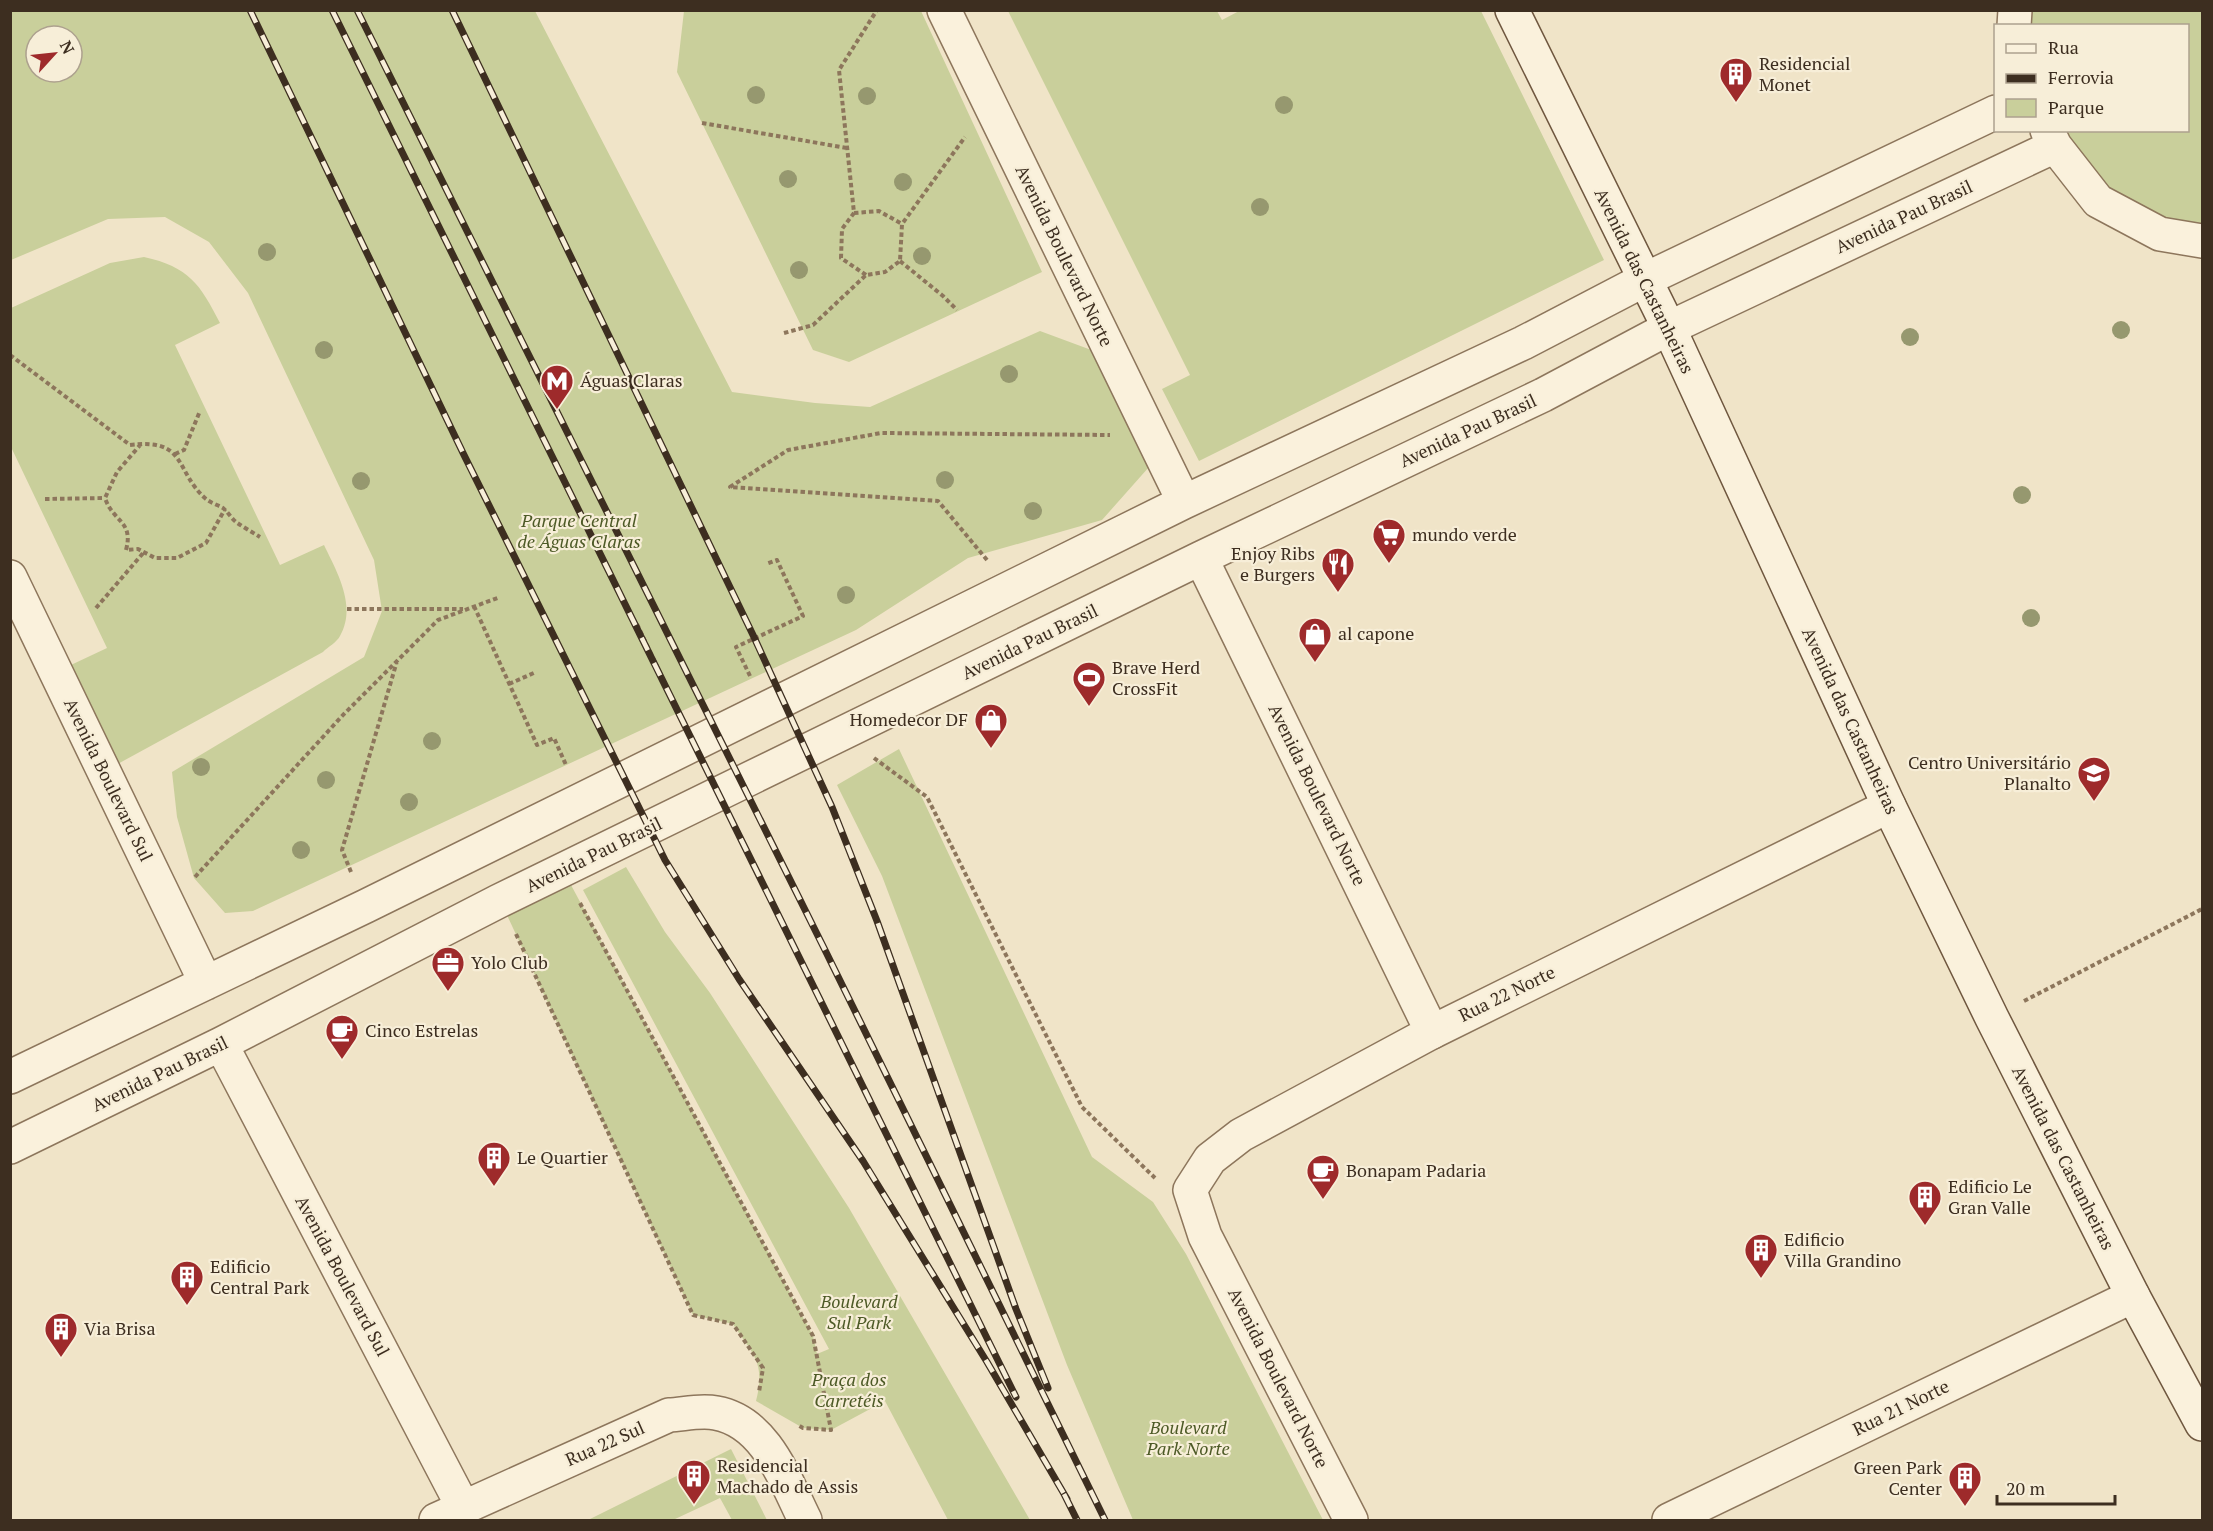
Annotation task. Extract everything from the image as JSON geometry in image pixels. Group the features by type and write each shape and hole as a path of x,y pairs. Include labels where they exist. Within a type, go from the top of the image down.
{"street":[{"name":"Avenida Boulevard Norte","path":"944,10 1184,502"},
{"name":"Avenida das Castanheiras","path":"1512,10 1669,328 1889,806 1992,1018 2133,1296 2202,1424"},
{"path":"10,1077 366,906 1184,502 1523,343 1644,280 1994,112"},
{"path":"2051,138 2098,201 2160,234 2202,240"},
{"name":"Avenida Pau Brasil","path":"10,1148 221,1044 499,901 1201,558 1543,396 1669,328 2051,138"},
{"name":"Avenida Boulevard Norte","path":"1201,558 1432,1032"},
{"name":"Avenida Boulevard Sul","path":"10,577 206,983"},
{"name":"Rua 22 Norte","path":"1190,1190 1210,1159 1241,1136 1432,1032 1889,806"},
{"name":"Avenida Boulevard Sul","path":"221,1044 450,1514"},
{"name":"Avenida Boulevard Norte","path":"1190,1190 1205,1236 1351,1521"},
{"name":"Rua 21 Norte","path":"1669,1521 2133,1296"},
{"name":"Rua 22 Sul","path":"450,1514 669,1415 705,1411 738,1420 770,1450 805,1521"}],"path":[{"path":"866,275 841,258 842,229 854,213 839,70 877,10"},
{"path":"702,123 847,148"},
{"path":"900,261 902,224 967,134"},
{"path":"854,213 879,211 902,224"},
{"path":"784,333 813,325 866,275 885,272 900,261"},
{"path":"900,261 957,309"},
{"path":"10,355 130,445 165,446 175,454 207,500 225,509 234,521 260,537"},
{"path":"175,454 184,450 200,411"},
{"path":"1011,587 938,501 730,487 788,450 881,433 1152,436"},
{"path":"141,444 117,472 105,498 109,510 125,526 130,537 126,550 138,549 155,558 177,558 206,543 225,509"},
{"path":"45,499 105,498"},
{"path":"96,608 144,552"},
{"path":"765,709 736,647 803,616 777,560 766,564"},
{"path":"168,906 343,715 438,620 500,597"},
{"path":"474,606 537,745 554,738 581,800"},
{"path":"347,609 467,609"},
{"path":"637,624 694,744"},
{"path":"366,906 342,850 397,661"},
{"path":"509,684 536,672"},
{"path":"868,753 927,797 1082,1107 1171,1192 1190,1190"},
{"path":"563,870 813,1336 831,1430 803,1428 794,1423"},
{"path":"499,901 693,1315 733,1324 763,1368 756,1401"},
{"path":"1992,1018 2202,909"}],"green space":[{"path":"1241,10 1481,11 1604,260 1199,461 1162,389 1190,375 1008,11 1217,11 1222,20"},
{"name":"Parque Central de Águas Claras","path":"11,11 535,11 732,392 815,403 870,407 1040,331 1094,351 1149,467 1102,520 968,558 856,630 253,911 225,913 194,878 177,817 172,772 364,657 382,611 374,560 248,293 209,242 165,217 108,219 11,260"},
{"path":"684,11 921,11 1042,272 849,362 813,350 677,72"},
{"path":"2030,11 2202,11 2202,234 2118,203 2057,132 2189,132 2189,24 2027,24"},
{"path":"144,257 183,272 199,288 220,323 175,345 280,565 324,545 343,589 346,613 345,625 340,636 323,652 103,772 56,672 107,648 11,447 11,308 110,263"},
{"name":"Boulevard Park Norte","path":"899,749 1092,1157 1153,1202 1186,1254 1323,1520 1133,1520 1067,1365 882,876 837,785"},
{"path":"626,867 665,932 710,993 849,1208 1030,1520 948,1520 885,1401 831,1430 803,1428 756,1401 759,1377 756,1360 733,1324 693,1315 506,913 571,885 813,1336 817,1354 829,1349 583,890"},
{"path":"731,1449 767,1520 732,1520 720,1498 673,1520 588,1520"}],"railway":[{"path":"250,10 464,455 665,860 739,979 863,1161 987,1362 1067,1499"},
{"path":"332,10 1016,1397"},
{"path":"357,10 824,948 1105,1520"},
{"path":"452,10 753,635 832,807 877,921 1016,1309 1048,1388"},
{"path":"1064,1494 1077,1520"}],"place":[{"name":"Residencial Monet","path":"1736,103"},
{"name":"Águas Claras","path":"557,410"},
{"name":"mundo verde","path":"1389,564"},
{"name":"Enjoy Ribs e Burgers","path":"1338,593"},
{"name":"al capone","path":"1315,663"},
{"name":"Brave Herd CrossFit","path":"1089,707"},
{"name":"Homedecor DF","path":"991,749"},
{"name":"Centro Universitário Planalto","path":"2094,802"},
{"name":"Yolo Club","path":"448,992"},
{"name":"Cinco Estrelas","path":"342,1060"},
{"name":"Le Quartier","path":"494,1187"},
{"name":"Bonapam Padaria","path":"1323,1200"},
{"name":"Edificio Le Gran Valle","path":"1925,1226"},
{"name":"Edificio Villa Grandino","path":"1761,1279"},
{"name":"Edificio Central Park","path":"187,1306"},
{"name":"Via Brisa","path":"61,1358"},
{"name":"Residencial Machado de Assis","path":"694,1505"},
{"name":"Green Park Center","path":"1965,1507"}],"park label":[{"name":"Boulevard Sul Park","path":"859,1312"},
{"name":"Praça dos Carretéis","path":"849,1390"}]}
